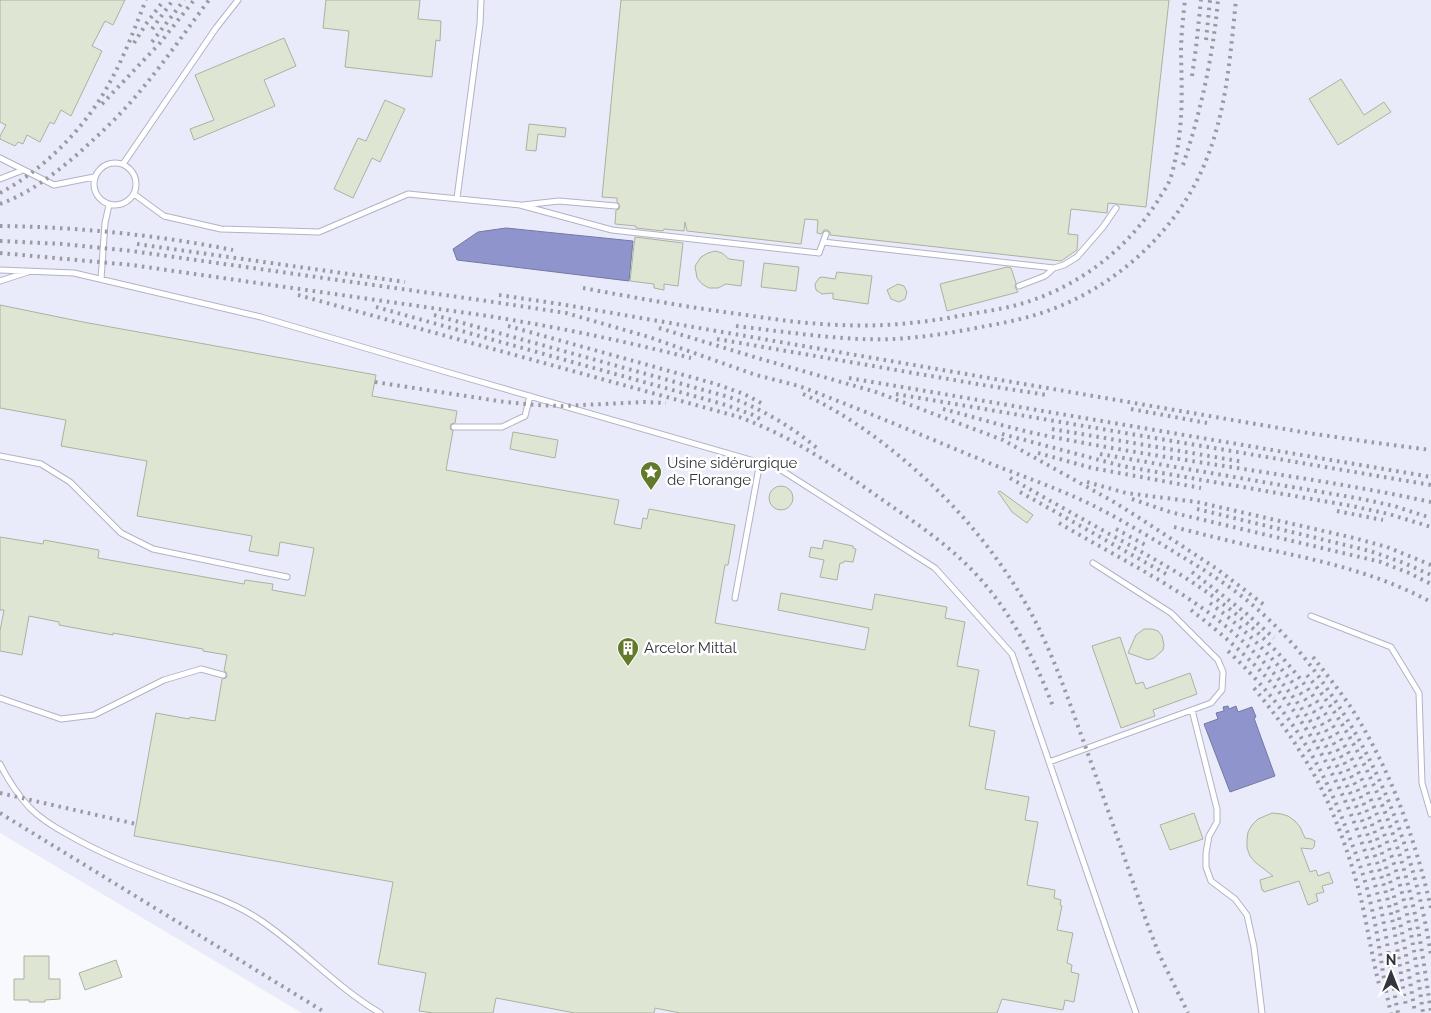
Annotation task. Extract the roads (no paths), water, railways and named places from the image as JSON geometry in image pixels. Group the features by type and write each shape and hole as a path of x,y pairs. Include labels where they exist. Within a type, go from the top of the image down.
{"lane":[{"path":"123,164 216,28 238,0"},
{"path":"457,198 480,24 481,0"},
{"path":"0,158 54,185 94,177"},
{"path":"109,163 123,164 129,167 136,179 137,187 134,194 124,204 116,206 102,202 94,191 94,177 103,166 109,163"},
{"path":"0,180 23,170"},
{"path":"134,194 164,216 221,229 319,232 408,194 520,205 612,230 819,253 826,234"},
{"path":"520,205 558,201 616,206"},
{"path":"102,279 109,205"},
{"path":"823,242 1054,268 1064,265 1077,257 1103,227 1116,208"},
{"path":"1019,286 1045,276 1054,268"},
{"path":"0,270 74,273 261,317 760,462 778,468 935,568 1012,654 1136,1013"},
{"path":"0,281 30,271"},
{"path":"454,427 502,428 525,416 530,396"},
{"path":"0,456 41,464 70,482 121,533 153,549 287,577"},
{"path":"735,598 760,462"},
{"path":"1049,762 1211,703 1222,690 1223,672 1218,660 1171,613 1093,564"},
{"path":"1310,616 1391,647 1420,693 1422,783 1431,814"},
{"path":"0,698 60,719 94,715 164,680 201,669 223,675"},
{"path":"1192,710 1217,809 1217,822 1209,836 1206,867 1211,881 1235,899 1246,915 1254,947 1262,1013"},
{"path":"0,764 15,790 29,807 52,825 78,841 110,856 216,898 261,920 358,999 380,1013"}],"water":[{"path":"506,228 633,241 629,281 457,260 453,249 478,232"},
{"path":"1228,706 1229,709 1236,706 1238,712 1252,707 1256,717 1254,718 1275,776 1230,792 1204,724 1218,719 1216,713 1224,711 1223,707"}],"railway":[{"path":"0,193 33,172 49,159 78,129 101,97 116,70 146,0"},
{"path":"134,43 164,0"},
{"path":"152,29 173,0"},
{"path":"152,42 184,0"},
{"path":"102,104 160,43 194,0"},
{"path":"0,204 22,194 52,175 80,152 111,122 153,75 209,0"},
{"path":"583,288 770,319 817,324 856,325 903,324 949,318 1016,305 1052,293 1087,273 1118,248 1145,219 1168,184 1172,174 1180,131 1182,105 1181,40 1185,0"},
{"path":"1192,76 1201,0"},
{"path":"1206,40 1210,0"},
{"path":"1183,165 1205,83 1213,42 1218,0"},
{"path":"736,326 860,339 921,337 966,330 1030,316 1072,301 1097,287 1120,272 1141,254 1161,233 1193,188 1205,163 1223,103 1236,0"},
{"path":"0,226 59,228 117,233 176,240 233,250"},
{"path":"0,241 63,244 132,251 566,313 649,337 756,375 799,386 1094,506 1160,543 1236,592 1275,625 1314,670 1348,720 1381,783 1406,850 1416,884 1425,919 1431,955"},
{"path":"137,244 405,282"},
{"path":"0,253 132,265 488,316 590,335 691,358"},
{"path":"298,295 739,417 792,441 839,469 910,519 936,538 972,570 986,585 1010,618 1030,653 1054,709"},
{"path":"499,295 1308,433 1431,450"},
{"path":"376,307 726,405 764,421"},
{"path":"434,315 729,397 776,419 818,449"},
{"path":"508,326 716,384 744,394 765,405"},
{"path":"659,328 876,392 1003,440 1141,519 1217,569 1267,607"},
{"path":"717,339 1047,395"},
{"path":"849,378 1431,477"},
{"path":"375,382 536,405 666,403"},
{"path":"803,394 830,408 868,432 922,476 956,509 986,545 1014,584 1043,637 1057,671 1147,923 1159,954 1188,1013"},
{"path":"896,394 1431,485"},
{"path":"943,409 1026,431 1087,444 1333,483 1431,502"},
{"path":"1131,409 1207,423"},
{"path":"1052,429 1244,462"},
{"path":"1002,434 1122,466 1352,506 1389,514 1431,527"},
{"path":"1038,453 1092,468 1201,488"},
{"path":"1100,454 1362,499 1394,506 1431,518"},
{"path":"1010,478 1189,580 1227,607 1260,635 1291,667 1341,739 1361,777 1378,818 1404,901 1423,1013"},
{"path":"1087,482 1126,493 1197,502 1354,538 1387,547 1431,565"},
{"path":"1020,492 1166,574"},
{"path":"1132,499 1170,512 1381,562 1431,584"},
{"path":"1197,509 1370,551 1431,575"},
{"path":"1337,511 1383,520"},
{"path":"1059,523 1152,576 1205,610 1240,638 1271,670 1298,704 1323,741 1344,780 1362,820 1377,862 1392,917 1406,1006"},
{"path":"1174,527 1346,568 1389,583 1431,602"},
{"path":"1116,529 1149,547"},
{"path":"1192,572 1247,614 1274,638"},
{"path":"1210,603 1245,632 1277,664 1305,699 1330,737 1351,776 1369,818 1384,861 1396,905 1415,1013"},
{"path":"1191,610 1235,646 1275,687 1293,710 1326,762 1352,818 1372,875 1383,918 1398,1013"},
{"path":"1228,651 1285,714 1327,783 1359,862 1369,896 1391,1013"},
{"path":"1313,657 1352,709 1378,756 1409,830 1431,908"},
{"path":"1307,675 1342,724 1357,750 1383,806 1414,908 1431,1012"},
{"path":"1254,688 1290,736 1311,769 1328,802 1359,891 1379,984"},
{"path":"0,793 136,824"},
{"path":"0,813 326,1013"}],"place":[{"name":"Usine sidérurgique de Florange","path":"651,491"},
{"name":"Arcelor Mittal","path":"628,667"}]}
